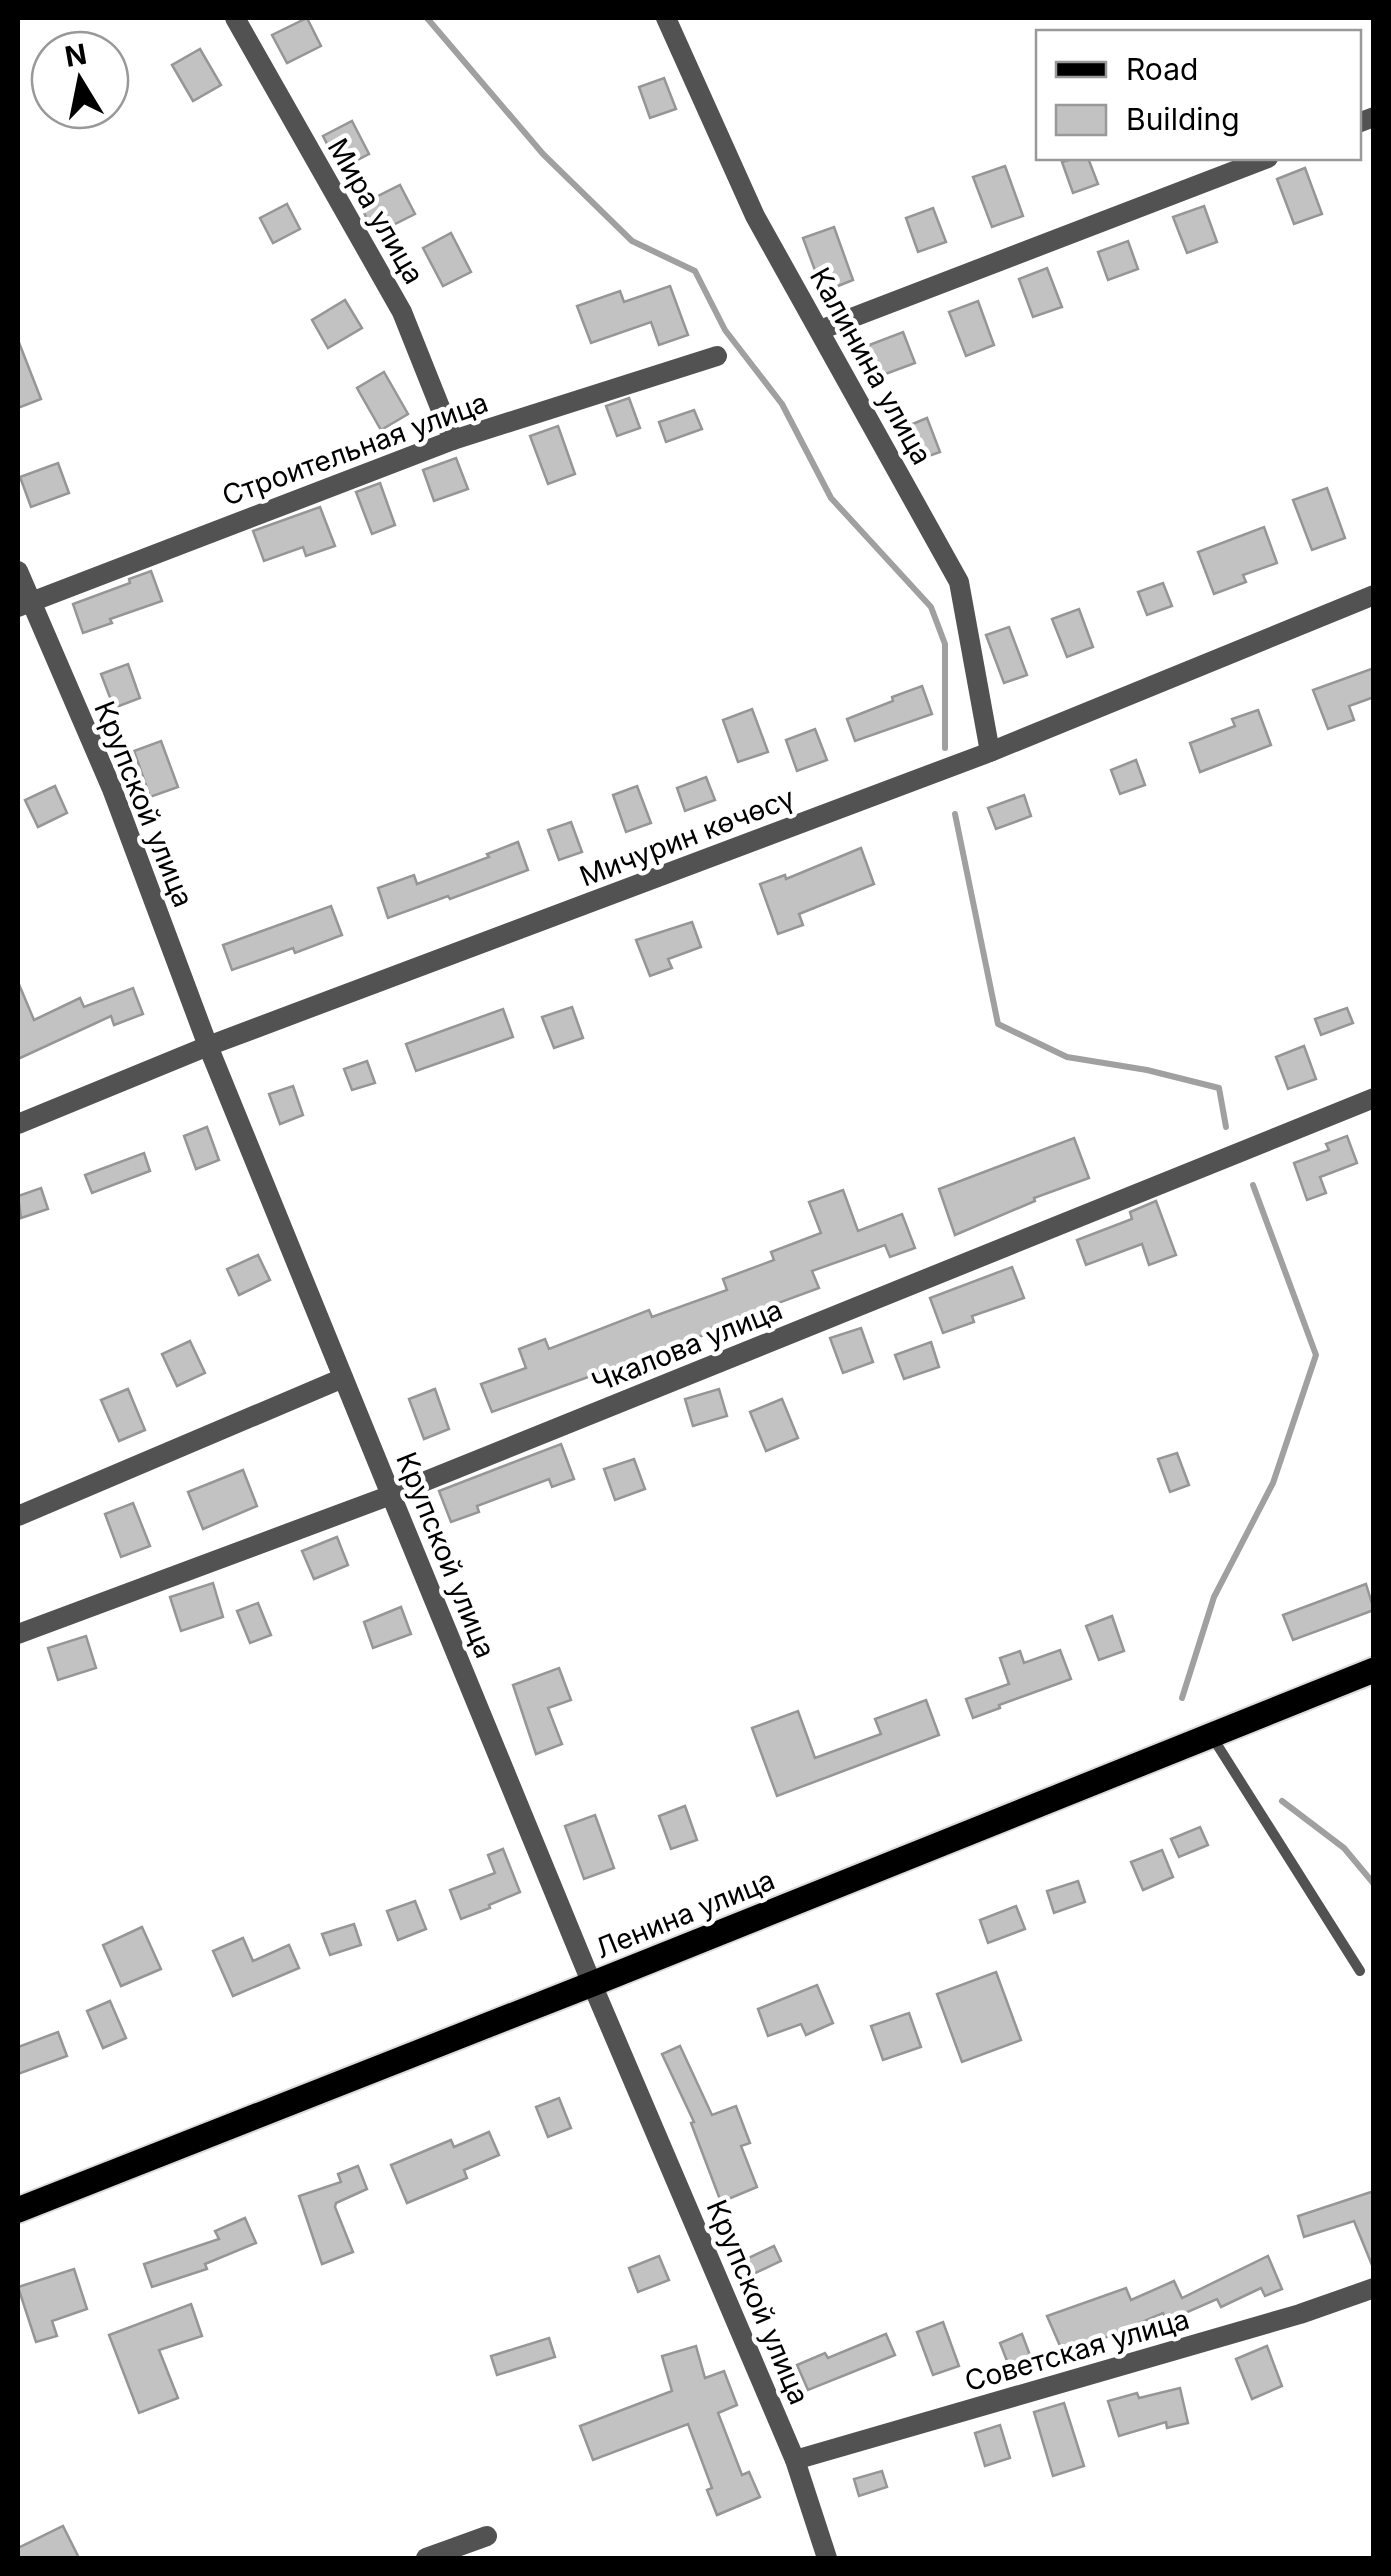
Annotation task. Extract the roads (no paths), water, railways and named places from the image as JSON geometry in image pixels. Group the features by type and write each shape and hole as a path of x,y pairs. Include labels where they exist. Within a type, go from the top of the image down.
{"main road":[{"name":"Ленина улица","path":"18,2210 1374,1670"}],"street":[{"name":"Мира улица","path":"235,18 402,312 453,440"},
{"name":"Калинина улица","path":"666,18 755,216 959,582 990,752"},
{"path":"820,330 1263,160"},
{"name":"Строительная улица","path":"24,604 453,440 717,356"},
{"name":"Крупской улица","path":"18,571 24,604 112,789 208,1046 343,1378 592,1984 795,2460 827,2558"},
{"name":"Мичурин көчөсү","path":"18,1124 208,1046 990,752 1374,595"},
{"name":"Чкалова улица","path":"18,1634 391,1495 1374,1098"},
{"path":"18,1516 343,1378"},
{"name":"Советская улица","path":"795,2460 1300,2314 1374,2288"},
{"path":"426,2558 486,2536"}],"lane":[{"path":"1211,1735 1360,1971"}],"waterway":[{"path":"427,18 543,154 632,241 695,271 725,330 782,404 831,498 931,607 945,644 945,748"},
{"path":"955,814 998,1024 1067,1057 1147,1070 1219,1088 1226,1127"},
{"path":"1182,1698 1214,1597 1273,1483 1316,1355 1253,1185"},
{"path":"1282,1801 1344,1848 1374,1884"}]}
